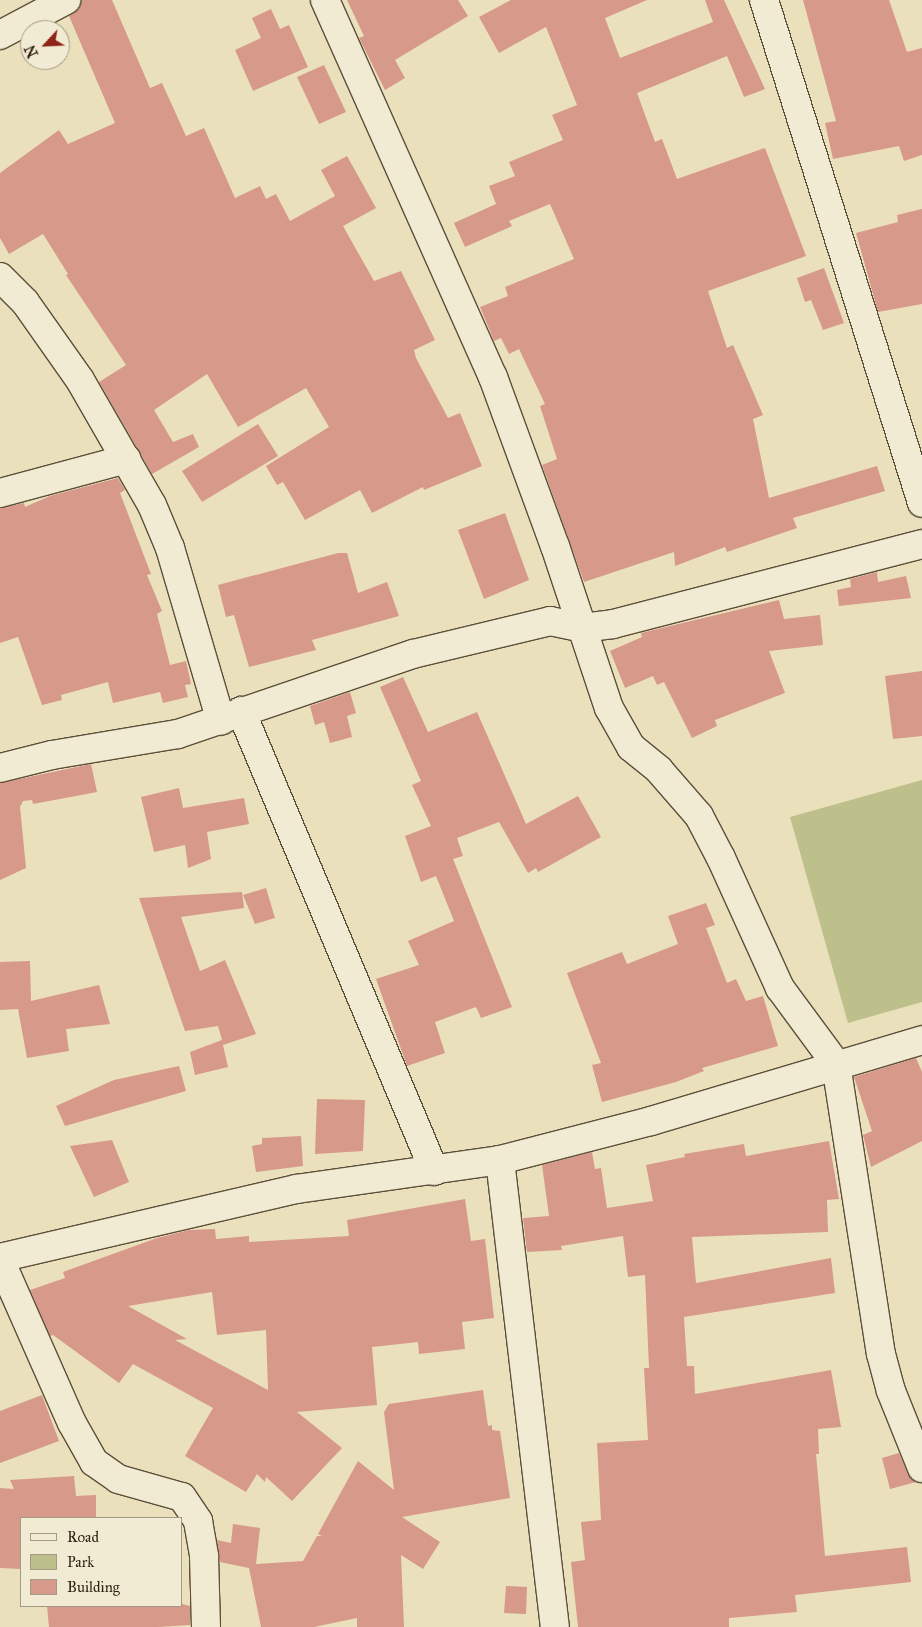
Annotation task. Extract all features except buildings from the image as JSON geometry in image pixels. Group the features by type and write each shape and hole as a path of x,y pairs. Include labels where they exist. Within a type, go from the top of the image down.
{"street":[{"path":"0,35 66,0"},
{"path":"325,0 493,377 613,716 631,747 659,770 699,816 780,988 836,1064 881,1354 891,1391 922,1468"},
{"path":"764,0 922,503"},
{"path":"0,277 25,302 80,380 127,460 170,548 231,716 434,1171"},
{"path":"0,493 127,460"},
{"path":"0,768 52,755 178,734 450,645 550,621 582,628 613,624 922,544"},
{"path":"206,1627 204,1556 198,1521 182,1498 118,1479 94,1462 72,1423 0,1259 297,1189 434,1171 500,1160 650,1121 836,1064 922,1040"},
{"path":"500,1160 556,1627"}],"green space":[{"path":"922,780 922,1002 848,1023 790,817"}]}
